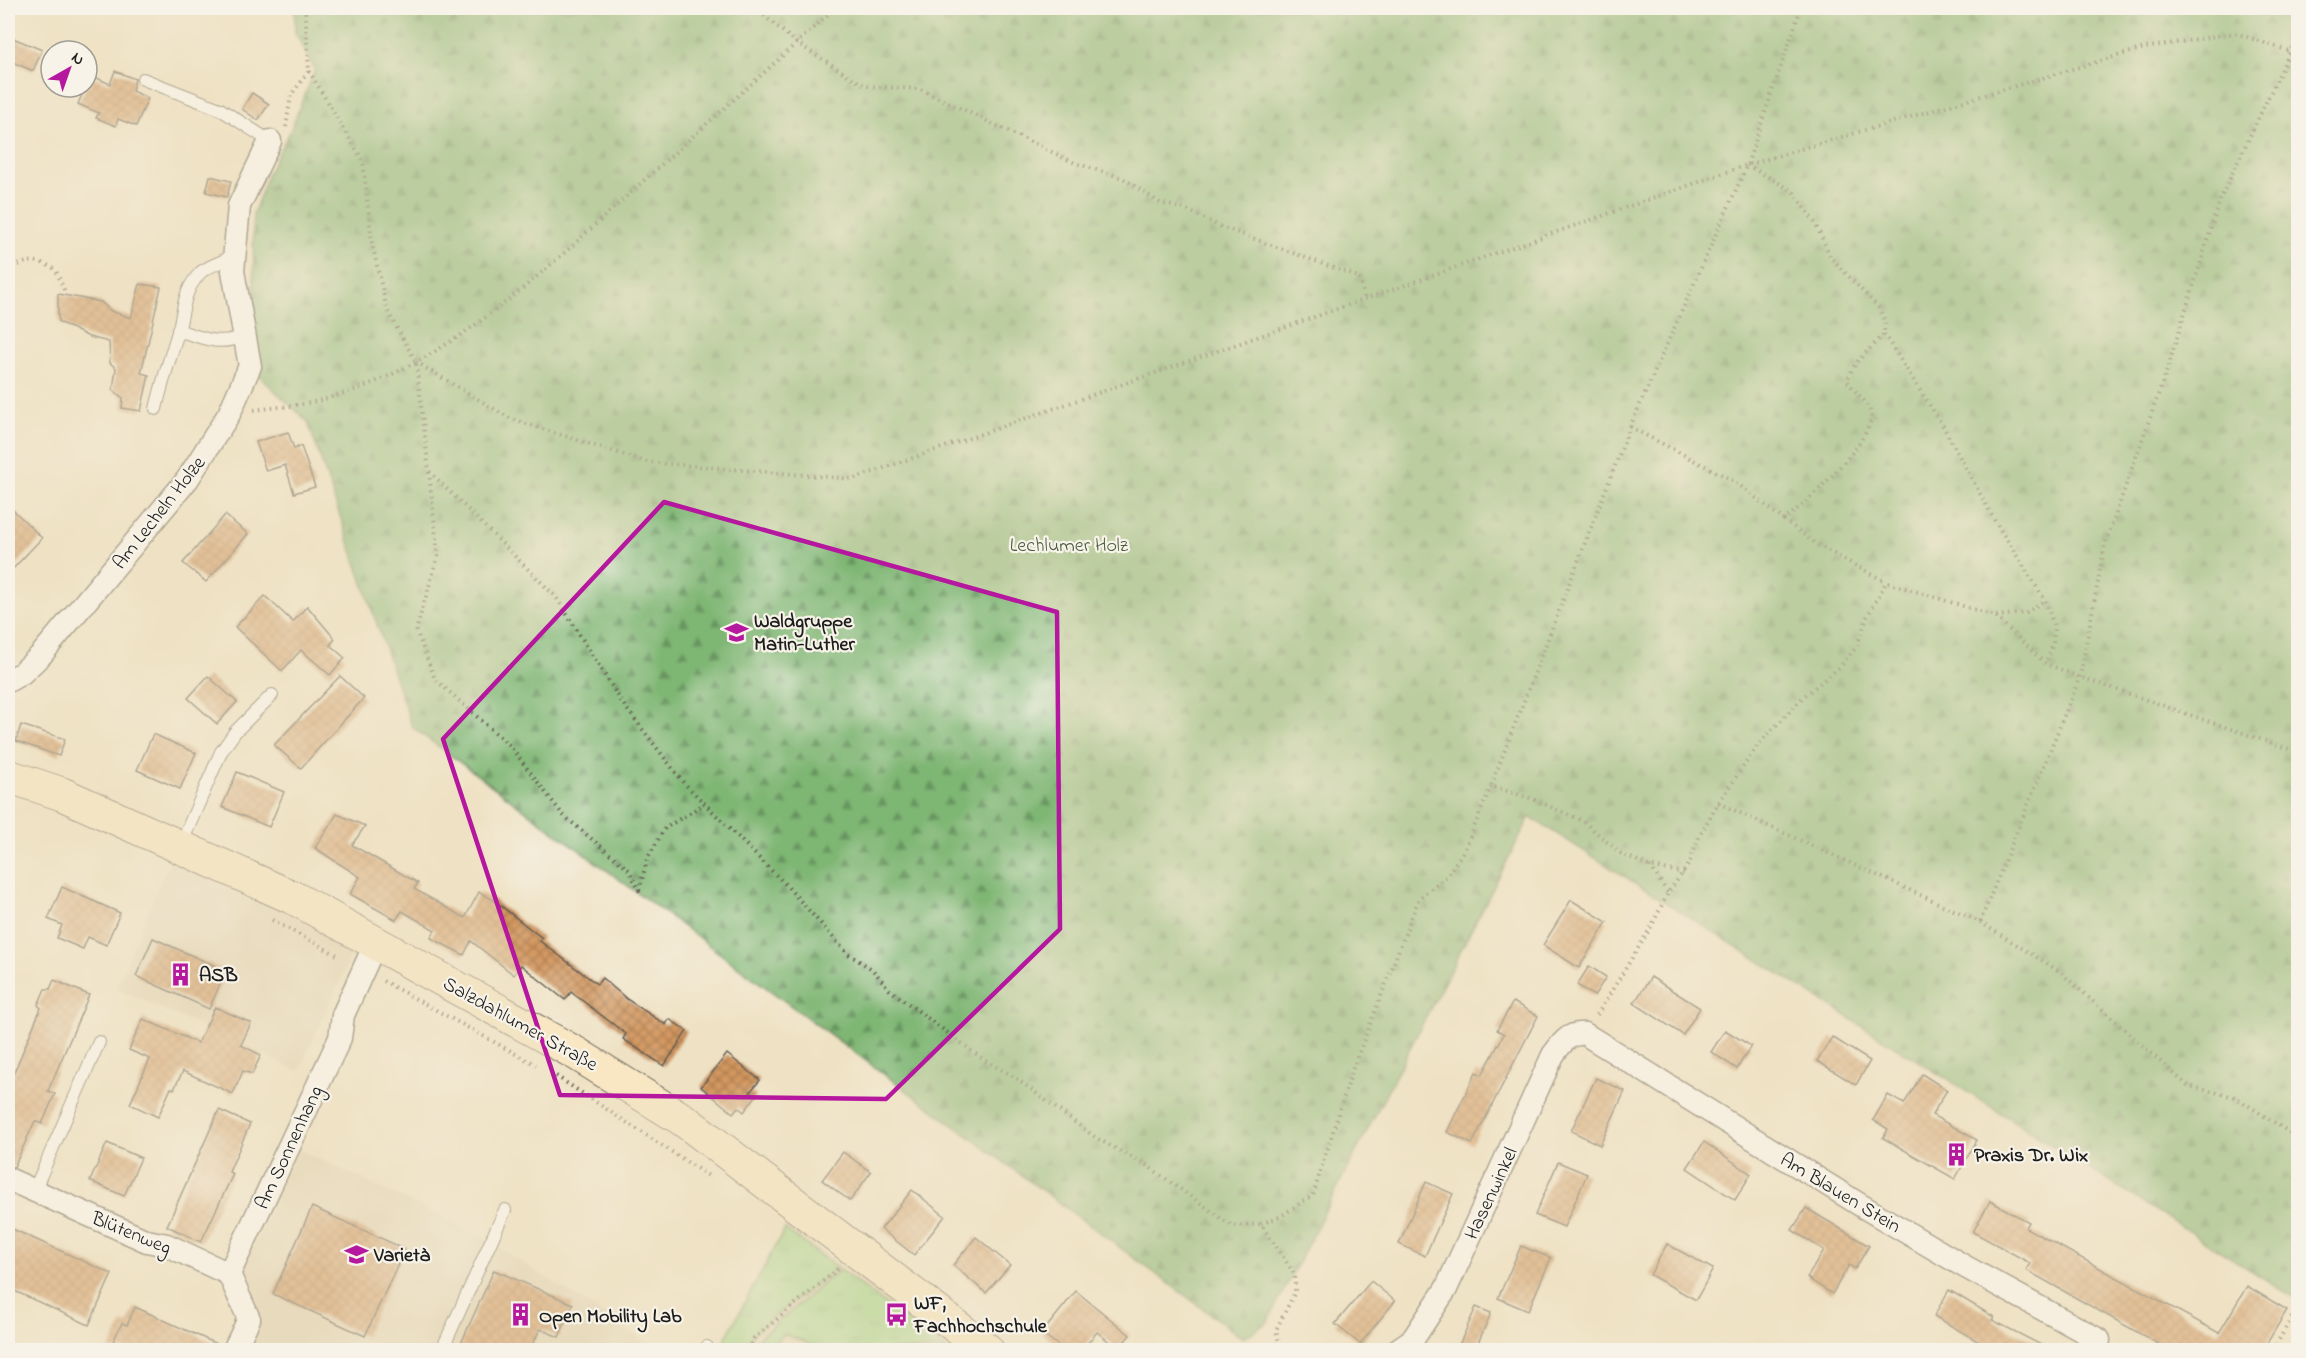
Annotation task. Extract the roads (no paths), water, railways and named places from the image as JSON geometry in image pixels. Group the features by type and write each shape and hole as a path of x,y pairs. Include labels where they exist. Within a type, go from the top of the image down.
{"main road":[{"name":"Salzdahlumer Straße","path":"8,776 62,794 296,899 370,956 644,1093 685,1121 979,1348"}],"street":[{"name":"Am Lecheln Holze","path":"8,681 22,673 41,655 187,480 229,414 250,366 233,271 239,206 270,141"},
{"name":"Am Sonnenhang","path":"229,1274 340,1038 344,1015 370,956"},
{"name":"Am Blauen Stein","path":"1581,1034 1882,1218 2103,1347"},
{"name":"Hasenwinkel","path":"1397,1350 1413,1339 1446,1289 1553,1055 1565,1039 1581,1034"},
{"name":"Blütenweg","path":"8,1179 147,1241 167,1245 229,1274"},
{"path":"229,1274 249,1319 234,1350"}],"lane":[{"path":"143,79 220,109 270,141"},
{"path":"156,409 164,373 178,330 185,292 203,269 216,266 235,255"},
{"path":"178,330 202,338 231,342 245,335"},
{"path":"180,846 221,752 235,732 272,695"},
{"path":"34,1191 99,1042"},
{"path":"442,1350 505,1210"}],"place":[{"name":"Waldgruppe Matin-Luther","path":"736,632"},
{"name":"ASB","path":"181,974"},
{"name":"Praxis Dr. Wix","path":"1956,1154"},
{"name":"Varietà","path":"356,1254"},
{"name":"WF, Fachhochschule","path":"896,1314"},
{"name":"Open Mobility Lab","path":"521,1315"}],"park label":[{"name":"Lechlumer Holz","path":"1069,544"}]}
